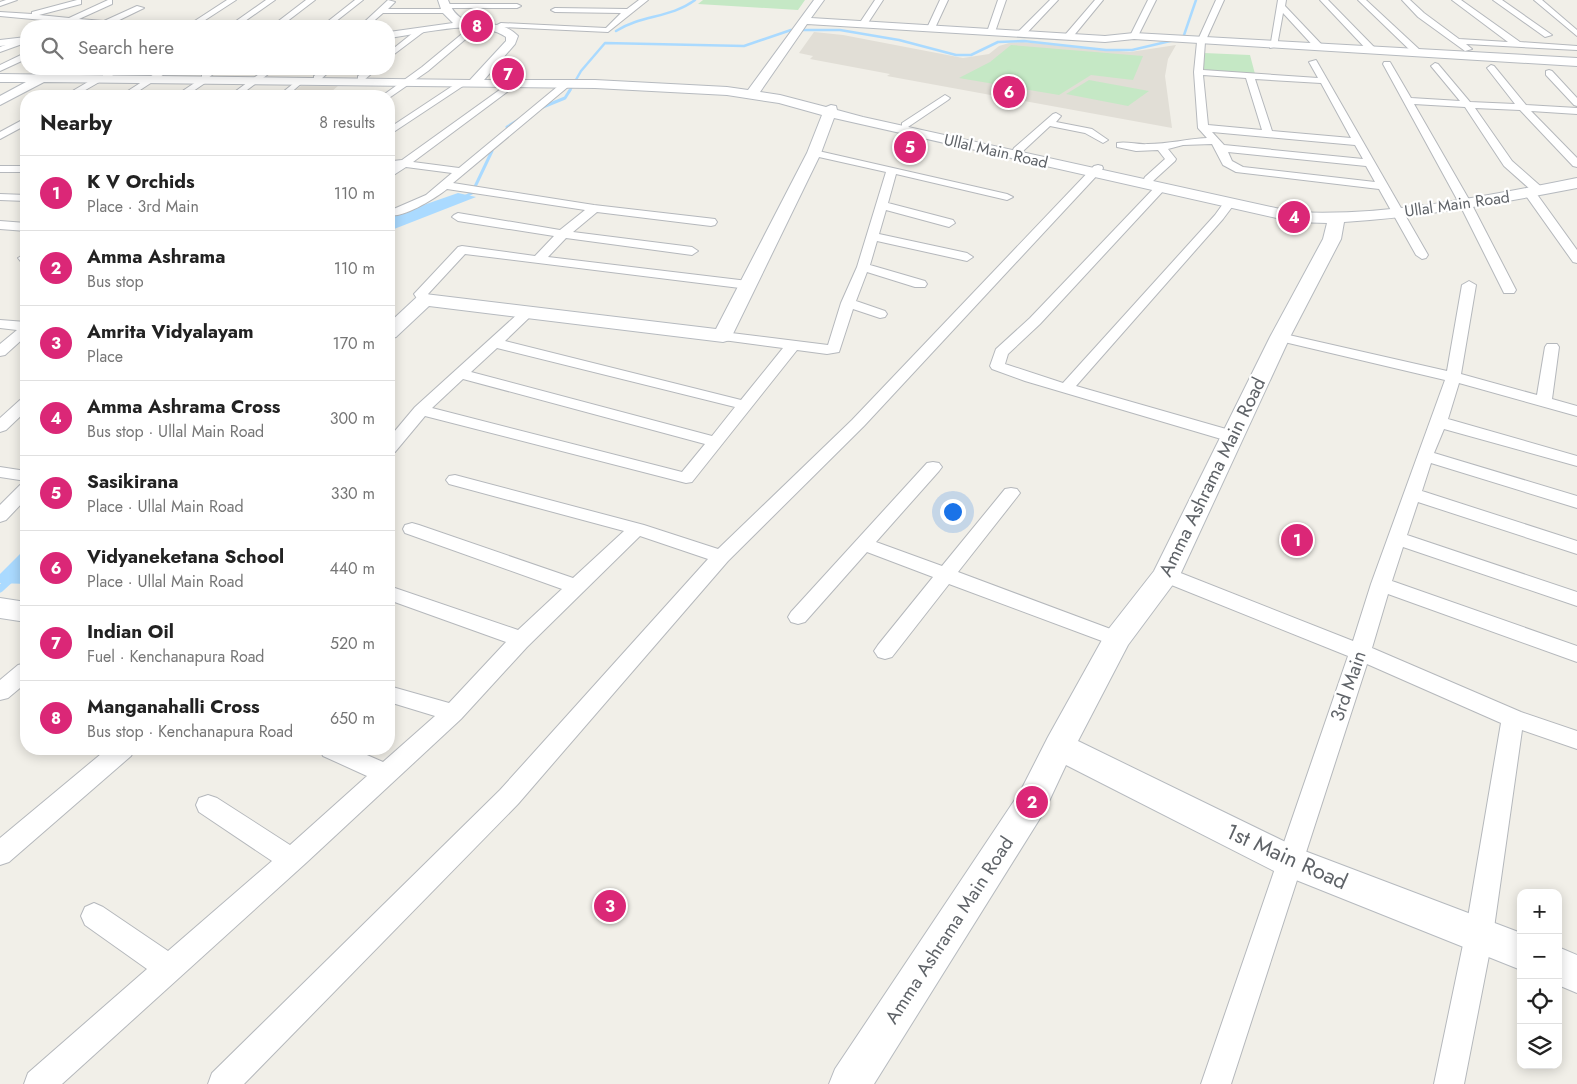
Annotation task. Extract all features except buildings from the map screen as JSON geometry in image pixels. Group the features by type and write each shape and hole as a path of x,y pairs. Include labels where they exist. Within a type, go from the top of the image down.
{"street":[{"path":"0,4 13,0"},
{"path":"200,20 232,0"},
{"path":"243,20 271,0"},
{"path":"284,20 312,0"},
{"path":"334,20 359,0"},
{"path":"371,20 393,0"},
{"path":"543,26 562,0"},
{"path":"395,34 474,22 608,30 618,18 644,0"},
{"path":"753,93 819,0"},
{"path":"863,24 878,0"},
{"path":"931,28 944,0"},
{"path":"991,32 1002,0"},
{"path":"1021,34 1054,0"},
{"path":"1068,37 1099,0"},
{"path":"1134,36 1152,0"},
{"path":"1220,0 1201,42 1198,72 1203,128 1217,144 1227,164 1240,170 1383,186"},
{"path":"1324,0 1372,50"},
{"path":"1362,0 1418,53"},
{"path":"1406,0 1421,15 1477,56"},
{"path":"1456,0 1517,44"},
{"path":"1497,0 1548,35"},
{"path":"1538,0 1577,35"},
{"path":"25,17 78,2"},
{"path":"70,20 109,2"},
{"path":"381,11 519,3"},
{"path":"499,24 507,18 519,3"},
{"path":"1273,46 1282,3"},
{"path":"1282,3 1320,48"},
{"path":"1,16 27,7"},
{"path":"115,20 140,8"},
{"path":"447,8 474,22"},
{"path":"447,8 474,22"},
{"path":"553,13 630,11"},
{"path":"553,13 618,18"},
{"path":"1376,13 1385,13"},
{"path":"1412,15 1421,15"},
{"path":"1,16 57,20"},
{"path":"395,90 438,58 474,22"},
{"path":"395,128 470,82 511,42 512,36 499,24"},
{"path":"799,27 863,24 1105,39 1134,36 1182,41 1577,62"},
{"path":"395,51 422,30"},
{"path":"1503,33 1521,34"},
{"path":"1530,34 1558,36"},
{"path":"1568,36 1577,35"},
{"path":"0,43 20,41"},
{"path":"1459,41 1577,48"},
{"path":"0,50 20,42"},
{"path":"0,68 20,59"},
{"path":"1387,64 1465,203 1509,290"},
{"path":"1312,65 1324,81 1422,255"},
{"path":"1435,66 1468,104 1500,155 1535,192 1577,259"},
{"path":"1491,68 1523,108 1577,164"},
{"path":"1198,72 1324,81"},
{"path":"1549,73 1577,103"},
{"path":"0,74 102,78 361,78 409,81"},
{"path":"22,90 54,75"},
{"path":"80,90 107,75"},
{"path":"135,90 159,75"},
{"path":"188,90 209,75"},
{"path":"241,90 262,75"},
{"path":"317,78 321,75"},
{"path":"361,78 365,75"},
{"path":"0,78 51,76 102,78"},
{"path":"1250,76 1268,134"},
{"path":"256,79 299,82 567,82"},
{"path":"289,90 299,82"},
{"path":"470,82 512,84 567,82"},
{"path":"395,212 430,197 567,82"},
{"name":"Ullal Main Road","path":"567,82 596,82 753,93 1155,183 1336,218"},
{"path":"395,170 512,84"},
{"path":"0,101 20,91"},
{"path":"905,125 945,98"},
{"path":"1409,101 1577,111"},
{"path":"723,336 814,153 829,110"},
{"name":"Ullal Main Road","path":"829,110 1018,150 1095,170"},
{"path":"1018,150 1059,114"},
{"path":"0,136 20,124"},
{"path":"1048,124 1088,131 1103,140"},
{"path":"1203,128 1358,142"},
{"path":"1122,145 1136,148 1161,147 1183,142 1217,144 1370,163"},
{"path":"1161,147 1171,159 1155,183 1035,321 1001,352 997,366 1234,437"},
{"path":"814,153 1007,197"},
{"path":"5,169 20,161"},
{"path":"395,163 460,171"},
{"path":"5,169 20,169"},
{"path":"748,285 462,250 421,294 425,300 526,314 723,336 793,346 834,349 848,303 863,267 892,170"},
{"path":"223,1084 509,797 721,557 858,423 1095,170"},
{"name":"Ullal Main Road","path":"1155,183 1294,217 1321,220 1465,203 1577,183"},
{"path":"444,185 594,208 711,222"},
{"path":"0,197 20,198"},
{"path":"1066,388 1219,216 1229,202"},
{"path":"881,205 949,223"},
{"path":"541,261 539,258 563,234 594,208"},
{"path":"458,217 563,234 692,250"},
{"name":"Amma Ashrama Main Road","path":"850,1084 1032,802 1059,746 1117,640 1166,575 1234,437 1280,337 1332,239 1336,218"},
{"path":"0,225 20,226"},
{"path":"871,236 967,257"},
{"path":"863,267 920,284"},
{"name":"3rd Main","path":"1216,1084 1381,584 1425,456 1439,422 1453,377 1469,285"},
{"path":"395,328 425,300"},
{"path":"848,303 880,314"},
{"path":"395,441 421,410 526,314"},
{"path":"0,324 20,327"},
{"path":"0,352 20,334"},
{"path":"1280,337 1453,377 1577,411"},
{"path":"495,342 744,405"},
{"path":"421,410 686,478 793,346"},
{"path":"1544,402 1552,347"},
{"path":"461,374 717,442"},
{"path":"0,428 20,409"},
{"path":"1439,422 1577,462"},
{"path":"1425,456 1577,502"},
{"path":"798,617 933,467"},
{"path":"0,472 20,475"},
{"path":"455,480 637,529 721,557"},
{"path":"885,650 1011,493"},
{"path":"1412,494 1577,548"},
{"path":"0,516 20,495"},
{"path":"412,529 578,587"},
{"path":"40,1084 453,713 472,690 521,640 637,529"},
{"path":"1397,538 1577,599"},
{"path":"864,544 1117,640"},
{"path":"1166,575 1360,652 1513,718 1577,740"},
{"path":"1381,584 1577,654"},
{"path":"395,595 521,640"},
{"path":"0,692 20,676"},
{"path":"395,696 453,713"},
{"path":"1449,1084 1479,935 1513,718"},
{"name":"1st Main Road","path":"1059,746 1289,861 1517,950"},
{"path":"0,854 116,755"},
{"path":"344,755 385,774"},
{"path":"208,804 291,860"},
{"path":"94,916 169,968"},
{"path":"1562,968 1577,974"}],"shaded area":[{"path":"814,32 843,35 963,58 989,54 999,46 1022,42 1130,52 1176,45 1168,59 1165,76 1172,128 887,76 890,74 810,59 813,56 799,53"},
{"path":"301,86 338,86 333,90 295,90"}],"green space":[{"path":"703,0 805,0 798,10 698,4"},
{"path":"1011,45 1143,56 1133,80 1091,75 1059,95 959,78 990,62"},
{"path":"1204,53 1250,55 1255,74 1202,70"},
{"path":"1089,80 1149,91 1128,106 1066,94"}],"water":[{"path":"458,193 476,197 395,229 395,215"},
{"path":"20,554 20,584 0,583 0,574"}],"waterway":[{"path":"616,31 636,22 666,14 695,0"},
{"path":"569,92 581,71 605,43 744,46 791,30 840,30 899,40 956,55 971,55 998,42 1024,41 1106,50 1132,50 1183,38 1196,0"},
{"path":"538,109 565,98 570,90"},
{"path":"507,127 520,119"},
{"path":"462,198 472,193 492,151"},
{"path":"0,589 12,578"}],"place":[{"name":"Manganahalli Cross","path":"477,26"},
{"name":"Indian Oil","path":"508,74"},
{"name":"Vidyaneketana School","path":"1009,92"},
{"name":"Sasikirana","path":"910,147"},
{"name":"Amma Ashrama Cross","path":"1294,217"},
{"name":"K V Orchids","path":"1297,540"},
{"name":"Amma Ashrama","path":"1032,802"},
{"name":"Amrita Vidyalayam","path":"610,906"}]}
